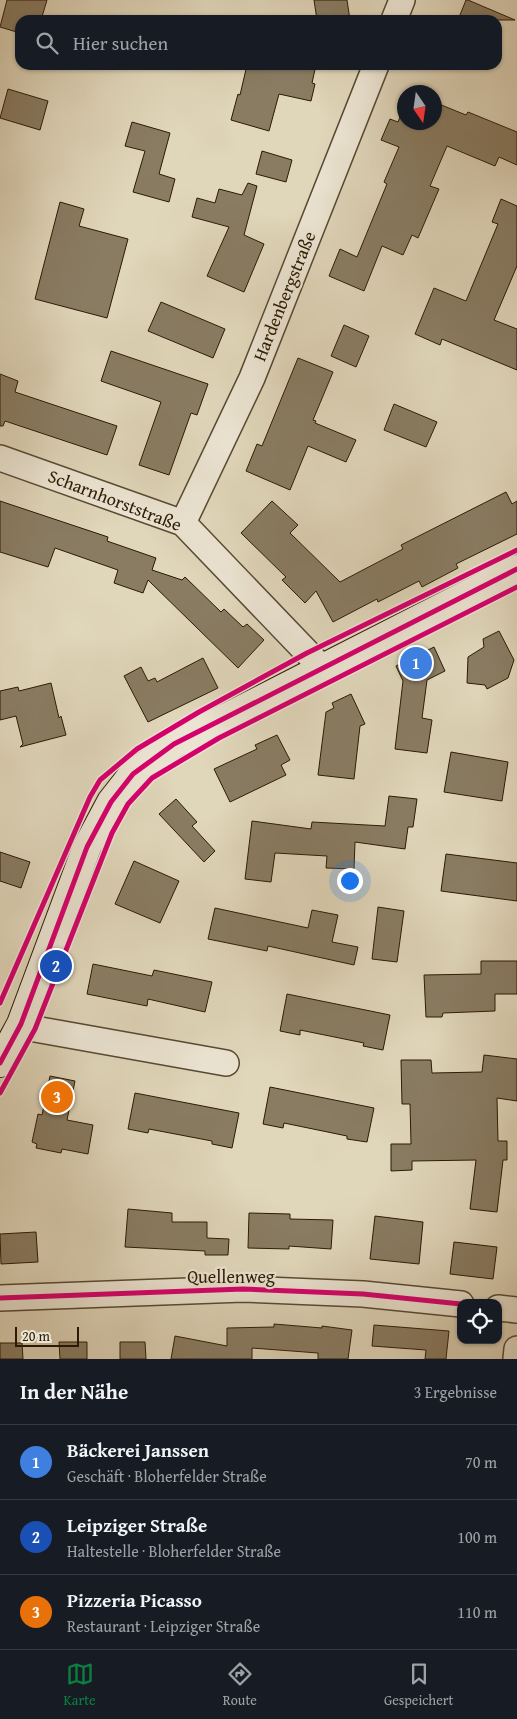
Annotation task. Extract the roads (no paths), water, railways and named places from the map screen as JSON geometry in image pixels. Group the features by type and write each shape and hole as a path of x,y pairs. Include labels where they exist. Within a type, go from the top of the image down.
{"street":[{"path":"396,15 402,0"},
{"name":"Hardenbergstraße","path":"183,523 252,378 374,70"},
{"name":"Scharnhorststraße","path":"0,458 183,523 322,668"},
{"path":"0,1063 21,1024 87,847 111,802 133,774 174,744 517,570"},
{"path":"21,1024 35,1029 226,1063"},
{"name":"Quellenweg","path":"0,1298 235,1288 364,1294 457,1304"},
{"path":"502,1308 517,1310"},
{"path":"516,1359 517,1349"}],"place":[{"name":"Bäckerei Janssen","path":"416,663"},
{"name":"Leipziger Straße","path":"56,966"},
{"name":"Pizzeria Picasso","path":"57,1097"}]}
